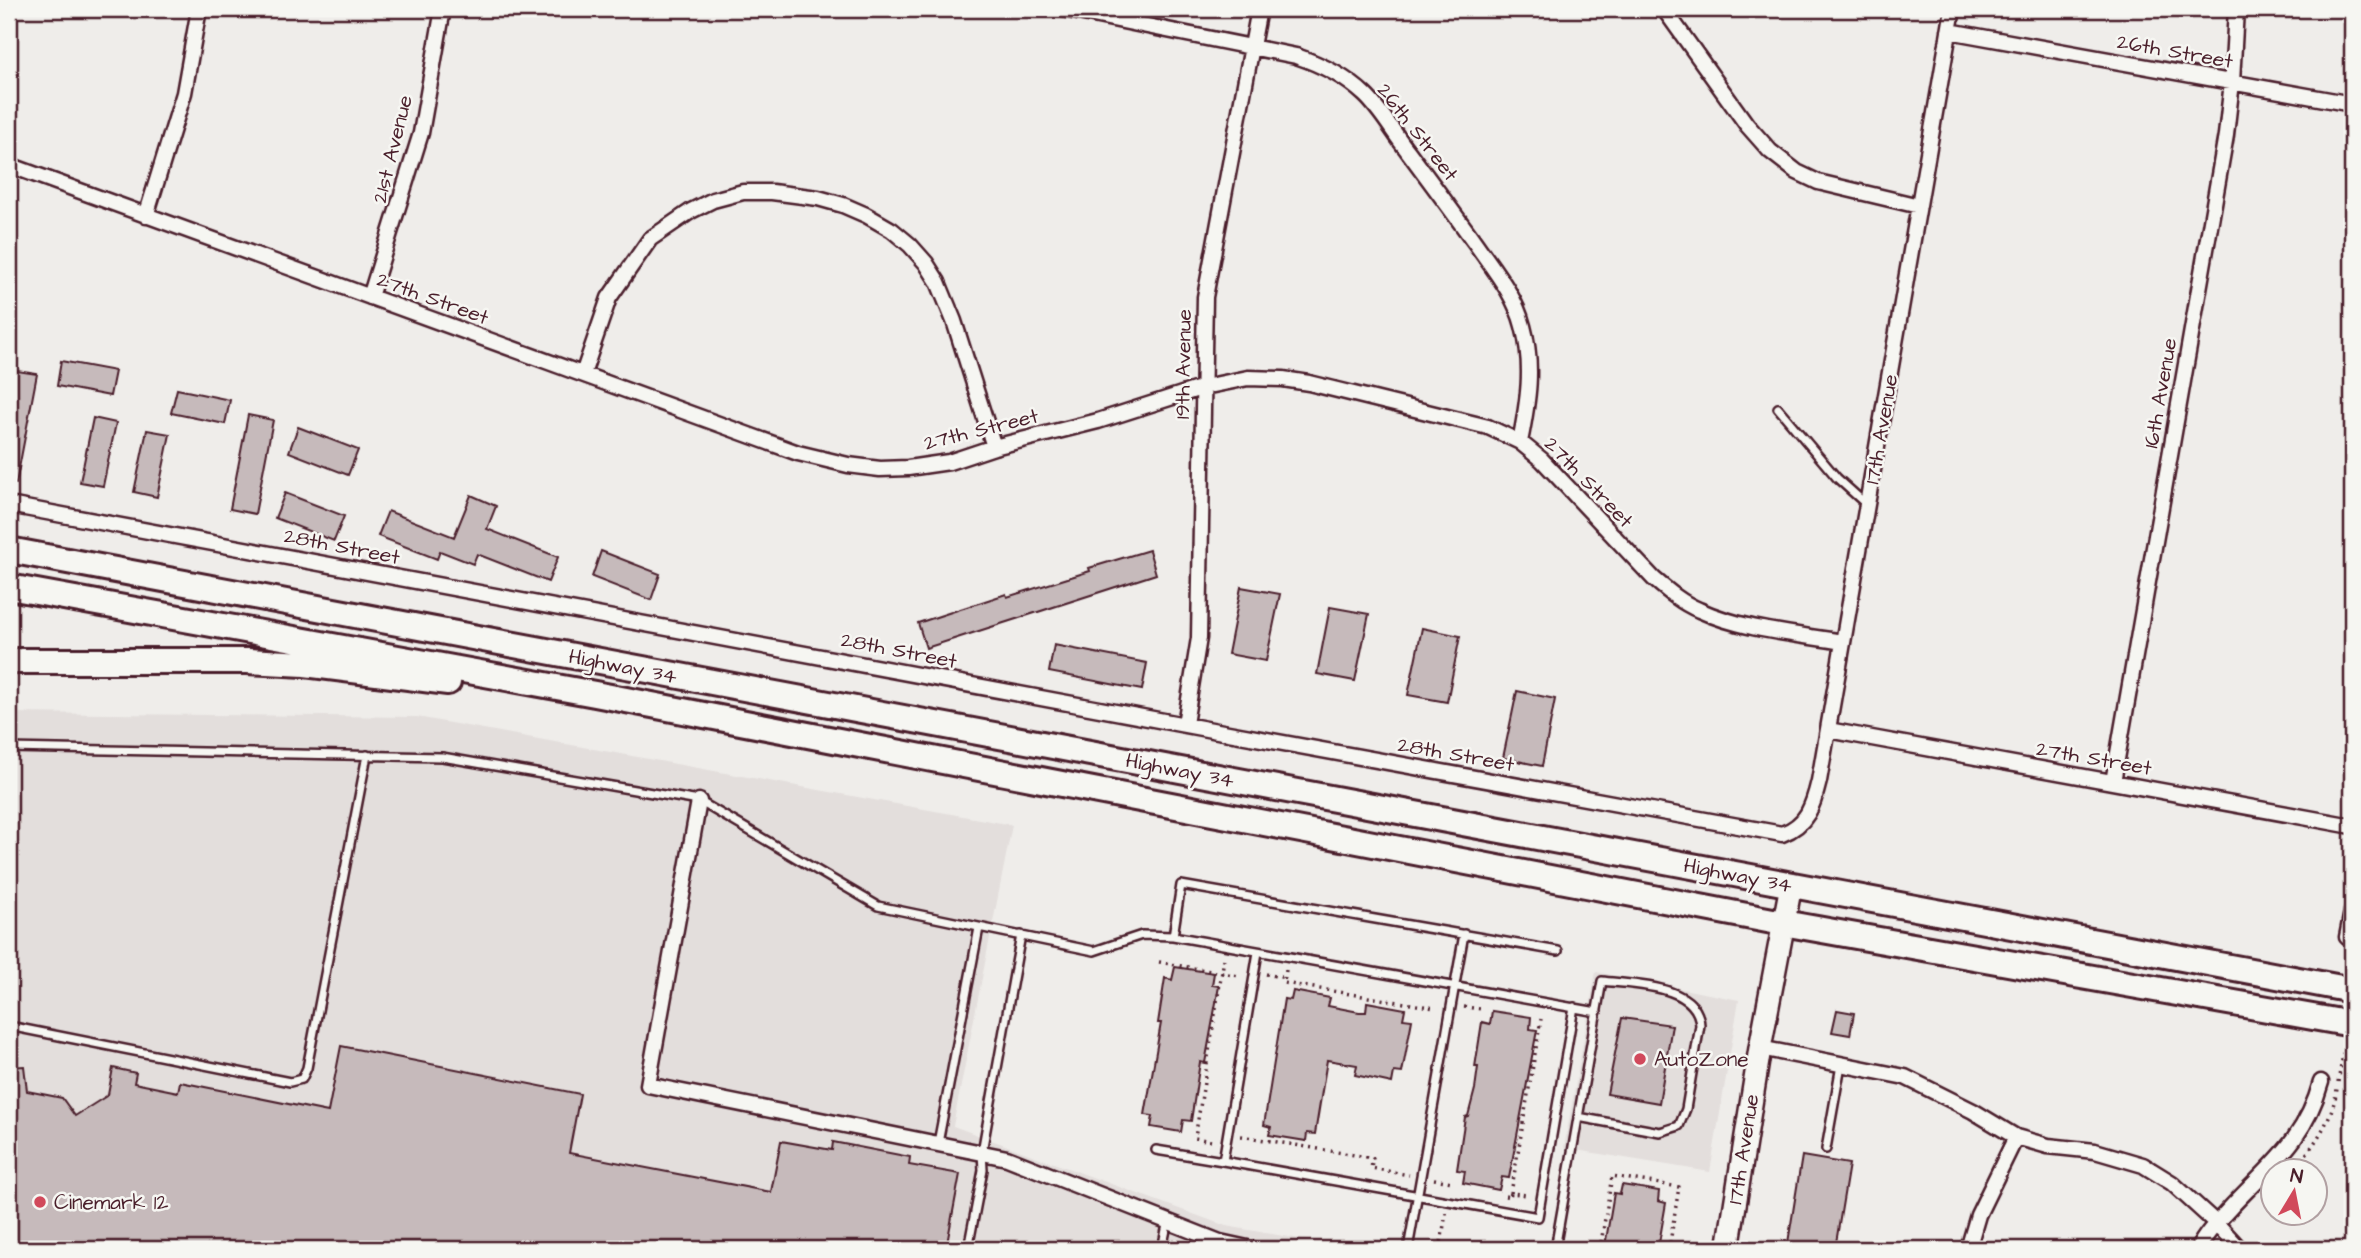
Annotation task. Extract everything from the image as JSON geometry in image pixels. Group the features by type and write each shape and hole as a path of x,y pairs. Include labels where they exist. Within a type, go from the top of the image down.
{"highway":[{"name":"Highway 34","path":"9,550 2352,990"},
{"name":"Highway 34","path":"9,587 595,694 1783,923 2352,1024"},
{"path":"9,661 247,661 305,664 468,685 595,694"}],"main road":[{"name":"17th Avenue","path":"1728,1249 1760,1048 1791,885"}],"street":[{"path":"146,216 184,93 199,9"},
{"name":"21st Avenue","path":"370,297 421,133 443,9"},
{"name":"26th Street","path":"1063,9 1296,56 1315,62 1365,94 1504,284 1517,307 1529,354 1530,393 1520,442"},
{"name":"19th Avenue","path":"1185,724 1199,638 1205,297 1259,9"},
{"path":"1664,9 1747,125 1770,151 1797,172 1818,182 1919,206"},
{"name":"17th Avenue","path":"1782,834 1794,830 1804,821 1811,809 1819,781 1953,9"},
{"name":"16th Avenue","path":"2113,782 2226,135 2236,9"},
{"name":"26th Street","path":"1949,32 2352,104"},
{"name":"27th Street","path":"9,165 798,453 848,465 880,469 949,462 994,447 1098,421 1204,387 1248,378 1266,377 1309,383 1488,427 1520,442 1542,460 1654,579 1698,610 1727,621 1843,642"},
{"path":"583,374 609,298 632,261 650,239 691,211 713,200 743,192 772,192 818,198 844,205 892,230 910,244 926,263 938,282 954,321 994,447"},
{"name":"28th Street","path":"9,505 1782,834"},
{"name":"27th Street","path":"1828,730 2352,826"},
{"path":"699,801 648,1085 1007,1157 1220,1242 1252,1249"},
{"path":"2347,937 2352,911"},
{"path":"1760,1048 1905,1077 1973,1111 2016,1137 2048,1146 2095,1151 2143,1165 2172,1183 2240,1249"},
{"path":"2198,1249 2216,1223 2281,1157 2302,1130 2316,1102 2321,1082"},
{"path":"1969,1249 1978,1215 2016,1137"}],"lane":[{"path":"1778,408 1837,478 1867,505"},
{"path":"9,748 442,757 699,801 878,906 1094,951 1142,935 1173,936 1597,1012"},
{"path":"9,1026 290,1083 302,1079 307,1068 367,755"},
{"path":"1173,936 1181,885 1558,951"},
{"path":"939,1143 979,928"},
{"path":"1408,1249 1464,934"},
{"path":"968,1249 983,1170 982,1152 1021,935"},
{"path":"1223,1161 1258,952"},
{"path":"1555,1249 1578,1117 1597,1012 1602,981 1663,990 1686,998 1696,1006 1700,1025 1686,1109 1679,1126 1660,1132 1578,1117"},
{"path":"1156,1150 1538,1217 1573,1007"},
{"path":"1826,1149 1841,1064"},
{"path":"1162,1249 1168,1220"}],"path":[{"path":"1211,1141 1195,1138 1224,959"},
{"path":"1159,962 1239,976"},
{"path":"1286,970 1284,983 1435,1008"},
{"path":"1266,974 1285,978"},
{"path":"1464,1006 1481,1009"},
{"path":"1498,1195 1510,1197 1511,1193 1541,1019"},
{"path":"1241,1136 1373,1158 1371,1168 1409,1175"},
{"path":"1600,1249 1612,1176 1679,1187 1669,1249"},
{"path":"1434,1179 1451,1182"},
{"path":"1511,1193 1527,1195"},
{"path":"1440,1249 1446,1213"}],"shaded area":[{"path":"9,713 417,717 1012,825 953,1126 1226,1226 1357,1249 9,1249"},
{"path":"1596,972 1739,1000 1710,1172 1564,1148"}],"building":[{"path":"61,361 115,371 110,396 57,386"},
{"path":"11,370 37,374 16,484 9,483"},
{"path":"177,389 230,400 225,424 171,413"},
{"path":"248,415 273,420 255,514 230,509"},
{"path":"93,418 116,423 103,486 80,482"},
{"path":"298,427 358,450 348,475 289,452"},
{"path":"147,430 170,434 157,497 134,492"},
{"path":"285,493 344,516 334,541 275,518"},
{"path":"471,495 496,506 487,529 558,557 548,582 477,554 473,564 440,551 437,559 378,536 388,511 454,537"},
{"path":"1149,550 1156,574 926,648 918,623 1006,594 1007,597 1090,571 1089,568"},
{"path":"601,551 660,574 651,600 592,577"},
{"path":"1241,587 1280,594 1266,661 1228,654"},
{"path":"1330,607 1369,614 1355,681 1317,674"},
{"path":"1422,628 1460,636 1447,702 1408,695"},
{"path":"1054,645 1147,663 1142,690 1049,672"},
{"path":"1517,691 1555,699 1542,766 1503,758"},
{"path":"1175,967 1214,973 1212,985 1219,986 1205,1063 1200,1062 1191,1121 1183,1120 1181,1132 1151,1127 1153,1116 1145,1115 1161,1023 1158,1023 1165,978 1172,980"},
{"path":"1293,991 1330,998 1328,1006 1359,1012 1366,1012 1367,1002 1405,1009 1403,1019 1412,1020 1402,1073 1394,1072 1392,1083 1355,1075 1357,1065 1327,1060 1315,1134 1307,1133 1306,1141 1269,1135 1271,1127 1264,1125 1284,999 1291,1000"},
{"path":"1837,1010 1854,1013 1850,1035 1832,1032"},
{"path":"1492,1011 1531,1017 1530,1029 1537,1030 1509,1178 1502,1177 1499,1190 1463,1183 1465,1171 1457,1170 1465,1117 1468,1116 1475,1089 1478,1067 1475,1067 1482,1022 1490,1024"},
{"name":"AutoZone","path":"1622,1018 1672,1025 1659,1103 1607,1094"},
{"path":"341,1046 580,1094 569,1153 771,1192 781,1141 832,1150 833,1142 910,1157 909,1165 960,1174 946,1249 9,1249 9,1067 24,1066 27,1091 62,1098 75,1116 108,1095 113,1068 136,1073 134,1083 178,1092 180,1082 328,1112"},
{"path":"1802,1156 1849,1164 1835,1249 1787,1249"},
{"path":"1622,1185 1659,1191 1658,1201 1666,1203 1658,1249 1611,1249 1605,1246 1614,1193 1620,1194"}],"place":[{"name":"AutoZone","path":"1640,1059"},
{"name":"Cinemark 12","path":"40,1202"}]}
